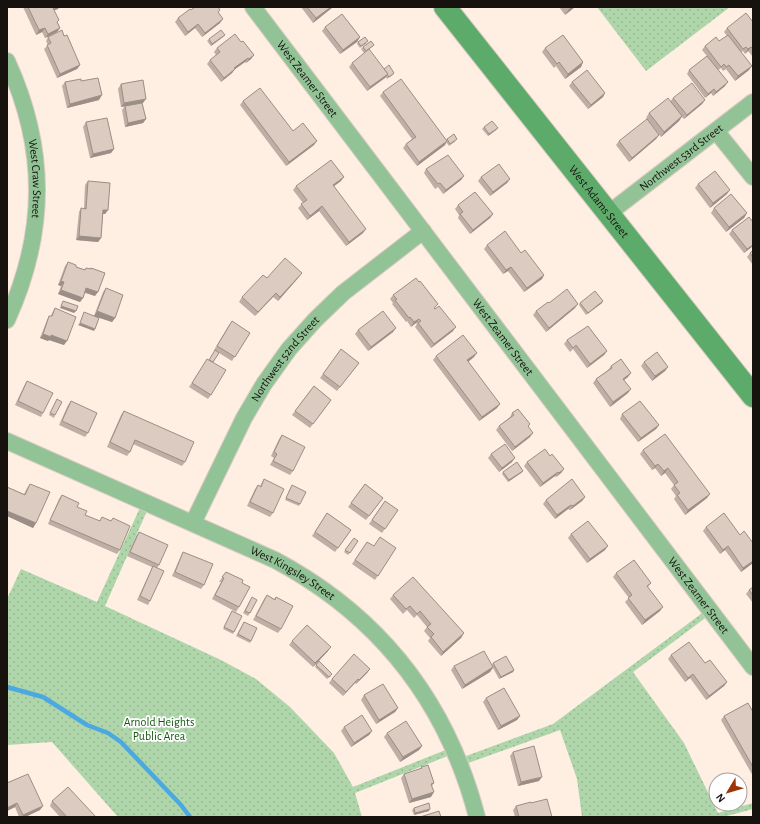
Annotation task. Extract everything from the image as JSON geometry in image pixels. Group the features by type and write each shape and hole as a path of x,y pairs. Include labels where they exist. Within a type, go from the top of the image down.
{"main road":[{"name":"West Adams Street","path":"445,7 753,396"}],"street":[{"name":"West Zeamer Street","path":"253,7 753,667"},
{"name":"West Craw Street","path":"7,61 18,85 27,113 34,146 37,180 37,209 31,249 25,276 7,320"},
{"name":"Northwest 53rd Street","path":"609,213 753,102"},
{"path":"716,131 753,177"},
{"name":"Northwest 52nd Street","path":"193,523 244,418 264,384 290,349 315,320 339,297 423,231"},
{"name":"West Kingsley Street","path":"7,441 193,523 290,568 335,598 365,623 408,672 428,698 446,731 460,766 477,817"}],"green space":[{"path":"597,7 730,7 646,71"},
{"name":"Arnold Heights Public Area","path":"143,501 150,504 105,606 221,660 256,679 290,707 334,753 353,787 453,747 455,753 355,793 362,817 118,817 52,742 7,745 7,599 21,569 97,602"},
{"path":"709,608 712,613 633,672 684,743 708,792 708,812 742,812 723,817 582,817 577,779 560,730 460,766 458,759 553,724"},
{"path":"753,803 753,809 748,810 748,804"}],"building":[{"path":"28,7 55,7 53,8 59,20 57,22 60,28 48,34 45,28 39,30"},
{"path":"195,7 218,7 220,10 218,12 223,19 205,33 198,24 188,32 178,18"},
{"path":"307,7 331,7 316,18"},
{"path":"746,13 753,22 753,49 751,47 748,49 746,47 743,49 727,28"},
{"path":"342,14 360,37 343,50 325,27"},
{"path":"62,30 64,36 67,35 80,65 60,74 47,45 51,43 48,37"},
{"path":"221,30 225,35 212,44 209,39"},
{"path":"235,34 241,42 243,41 254,55 234,68 235,69 224,78 210,60 220,52 217,48"},
{"path":"563,35 583,62 568,74 559,62 557,64 545,48"},
{"path":"728,35 752,66 738,76 729,65 726,67 724,64 721,67 705,46 716,37 719,41"},
{"path":"365,37 368,41 361,46 358,42"},
{"path":"371,41 374,45 366,51 363,47"},
{"path":"369,49 388,74 370,87 352,63"},
{"path":"707,56 728,82 716,92 714,89 708,94 689,70"},
{"path":"389,65 394,73 389,77 384,69"},
{"path":"587,70 605,93 591,105 572,82"},
{"path":"98,78 102,95 70,104 65,82"},
{"path":"401,79 447,141 419,162 406,144 416,137 383,92"},
{"path":"143,80 146,99 124,103 121,84"},
{"path":"692,83 705,100 687,115 673,98"},
{"path":"260,88 293,131 303,123 317,141 289,162 243,101"},
{"path":"668,98 682,116 664,132 649,113"},
{"path":"142,103 146,119 128,123 125,106"},
{"path":"107,118 114,149 93,154 86,122"},
{"path":"647,119 659,135 632,158 619,141"},
{"path":"492,121 498,128 489,134 484,127"},
{"path":"454,134 457,139 450,144 447,139"},
{"path":"448,155 464,176 446,190 440,183 438,184 426,169"},
{"path":"331,160 344,177 333,185 366,229 349,242 322,206 310,216 301,204 307,200 296,186"},
{"path":"499,164 510,179 493,192 481,177"},
{"path":"715,171 730,190 713,203 698,184"},
{"path":"88,181 110,183 108,210 103,210 101,238 79,236 81,208 86,209"},
{"path":"475,192 493,214 473,230 460,214 463,212 458,205"},
{"path":"731,194 747,213 729,227 714,208"},
{"path":"749,217 753,222 753,245 747,249 732,230"},
{"path":"505,231 521,253 525,250 544,275 527,288 511,267 506,270 487,245"},
{"path":"753,250 753,257 750,253"},
{"path":"285,258 302,273 280,297 276,293 258,312 242,297 263,275 267,278"},
{"path":"68,262 85,270 86,268 91,268 105,273 98,292 86,288 83,298 61,290 64,282 61,281"},
{"path":"416,278 438,304 434,308 435,309 439,306 456,327 434,344 418,323 421,321 419,319 414,322 410,317 409,318 395,300 397,299 393,295"},
{"path":"106,288 123,295 115,318 97,311"},
{"path":"567,289 578,304 549,328 536,311"},
{"path":"595,291 603,301 588,313 580,303"},
{"path":"63,301 78,306 76,311 61,306"},
{"path":"55,308 76,317 67,341 51,335 51,337 43,334 49,316 52,316"},
{"path":"383,311 396,328 371,347 358,330"},
{"path":"84,312 99,318 95,329 80,323"},
{"path":"232,321 250,333 235,357 217,346"},
{"path":"588,326 607,351 590,364 576,345 573,348 567,340"},
{"path":"463,335 477,353 467,360 500,404 482,417 436,356"},
{"path":"341,349 359,363 340,387 323,374"},
{"path":"215,350 219,353 213,362 209,360"},
{"path":"657,352 668,367 655,376 644,362"},
{"path":"207,359 226,370 211,395 192,383"},
{"path":"621,359 631,373 623,379 631,389 613,402 596,379 612,368 611,366"},
{"path":"27,381 53,393 43,413 18,401"},
{"path":"314,386 331,400 313,424 295,411"},
{"path":"57,399 62,402 55,415 50,413"},
{"path":"71,401 97,413 88,433 62,421"},
{"path":"640,401 659,425 641,438 622,414"},
{"path":"518,409 530,424 528,426 533,433 515,447 499,426 514,415 512,413"},
{"path":"124,411 194,442 185,462 135,440 130,452 110,442"},
{"path":"665,434 710,494 688,510 677,495 680,493 674,485 678,482 668,468 664,471 658,464 655,466 643,450"},
{"path":"282,435 305,447 293,471 273,461 277,454 274,452"},
{"path":"505,444 515,458 502,468 491,454"},
{"path":"545,449 550,456 552,454 564,469 543,483 527,462"},
{"path":"517,462 523,471 509,480 503,472"},
{"path":"264,479 284,489 273,513 250,502 258,485 261,487"},
{"path":"572,479 585,497 557,515 546,500"},
{"path":"30,484 50,492 36,523 7,511 7,487 25,495"},
{"path":"365,484 383,498 369,516 351,503"},
{"path":"292,485 306,492 300,504 286,498"},
{"path":"62,495 79,503 77,507 87,511 85,515 100,521 102,517 111,521 113,518 130,526 120,550 50,520"},
{"path":"385,501 398,510 385,529 372,520"},
{"path":"327,513 351,530 338,548 315,532"},
{"path":"724,513 740,535 744,531 753,543 753,561 743,568 728,546 723,550 706,527"},
{"path":"588,521 608,546 590,559 571,534"},
{"path":"139,532 168,545 159,565 130,552"},
{"path":"380,537 396,548 378,576 355,560 367,542 374,546"},
{"path":"354,538 358,541 350,553 345,550"},
{"path":"183,552 213,564 204,585 175,572"},
{"path":"634,560 651,583 647,586 663,607 645,620 628,598 632,595 616,573"},
{"path":"153,566 164,571 150,601 140,596"},
{"path":"226,572 243,580 242,583 250,587 239,607 215,595 224,578 222,577"},
{"path":"413,577 464,633 443,652 431,637 434,634 427,627 431,624 420,611 417,614 410,606 406,609 393,595"},
{"path":"753,587 753,595 749,590"},
{"path":"267,595 275,600 276,597 293,606 281,629 256,616"},
{"path":"252,597 257,600 250,613 245,611"},
{"path":"232,611 242,616 234,632 224,627"},
{"path":"244,622 257,628 251,641 238,634"},
{"path":"307,625 331,647 315,663 292,641"},
{"path":"689,642 705,663 710,660 727,682 709,696 693,674 688,678 671,655"},
{"path":"484,651 493,667 465,685 454,666"},
{"path":"354,654 370,669 346,692 332,679"},
{"path":"506,656 514,670 501,677 493,663"},
{"path":"319,661 332,674 329,677 316,665"},
{"path":"383,684 398,708 379,720 364,695"},
{"path":"504,688 520,716 501,726 486,698"},
{"path":"748,703 753,712 753,767 724,716"},
{"path":"362,715 372,731 354,743 344,727"},
{"path":"406,721 422,746 403,757 387,733"},
{"path":"534,746 542,777 521,782 513,752"},
{"path":"428,765 434,783 431,784 434,792 412,799 404,774"},
{"path":"28,774 43,806 23,815 17,803 7,808 7,783"},
{"path":"68,787 96,817 67,817 52,801"},
{"path":"547,799 552,817 519,817 516,806"},
{"path":"429,803 430,809 415,813 414,808"},
{"path":"439,811 441,817 420,817"}],"waterway":[{"path":"7,687 43,697 87,725 108,733 121,742 181,805 190,817"}]}
